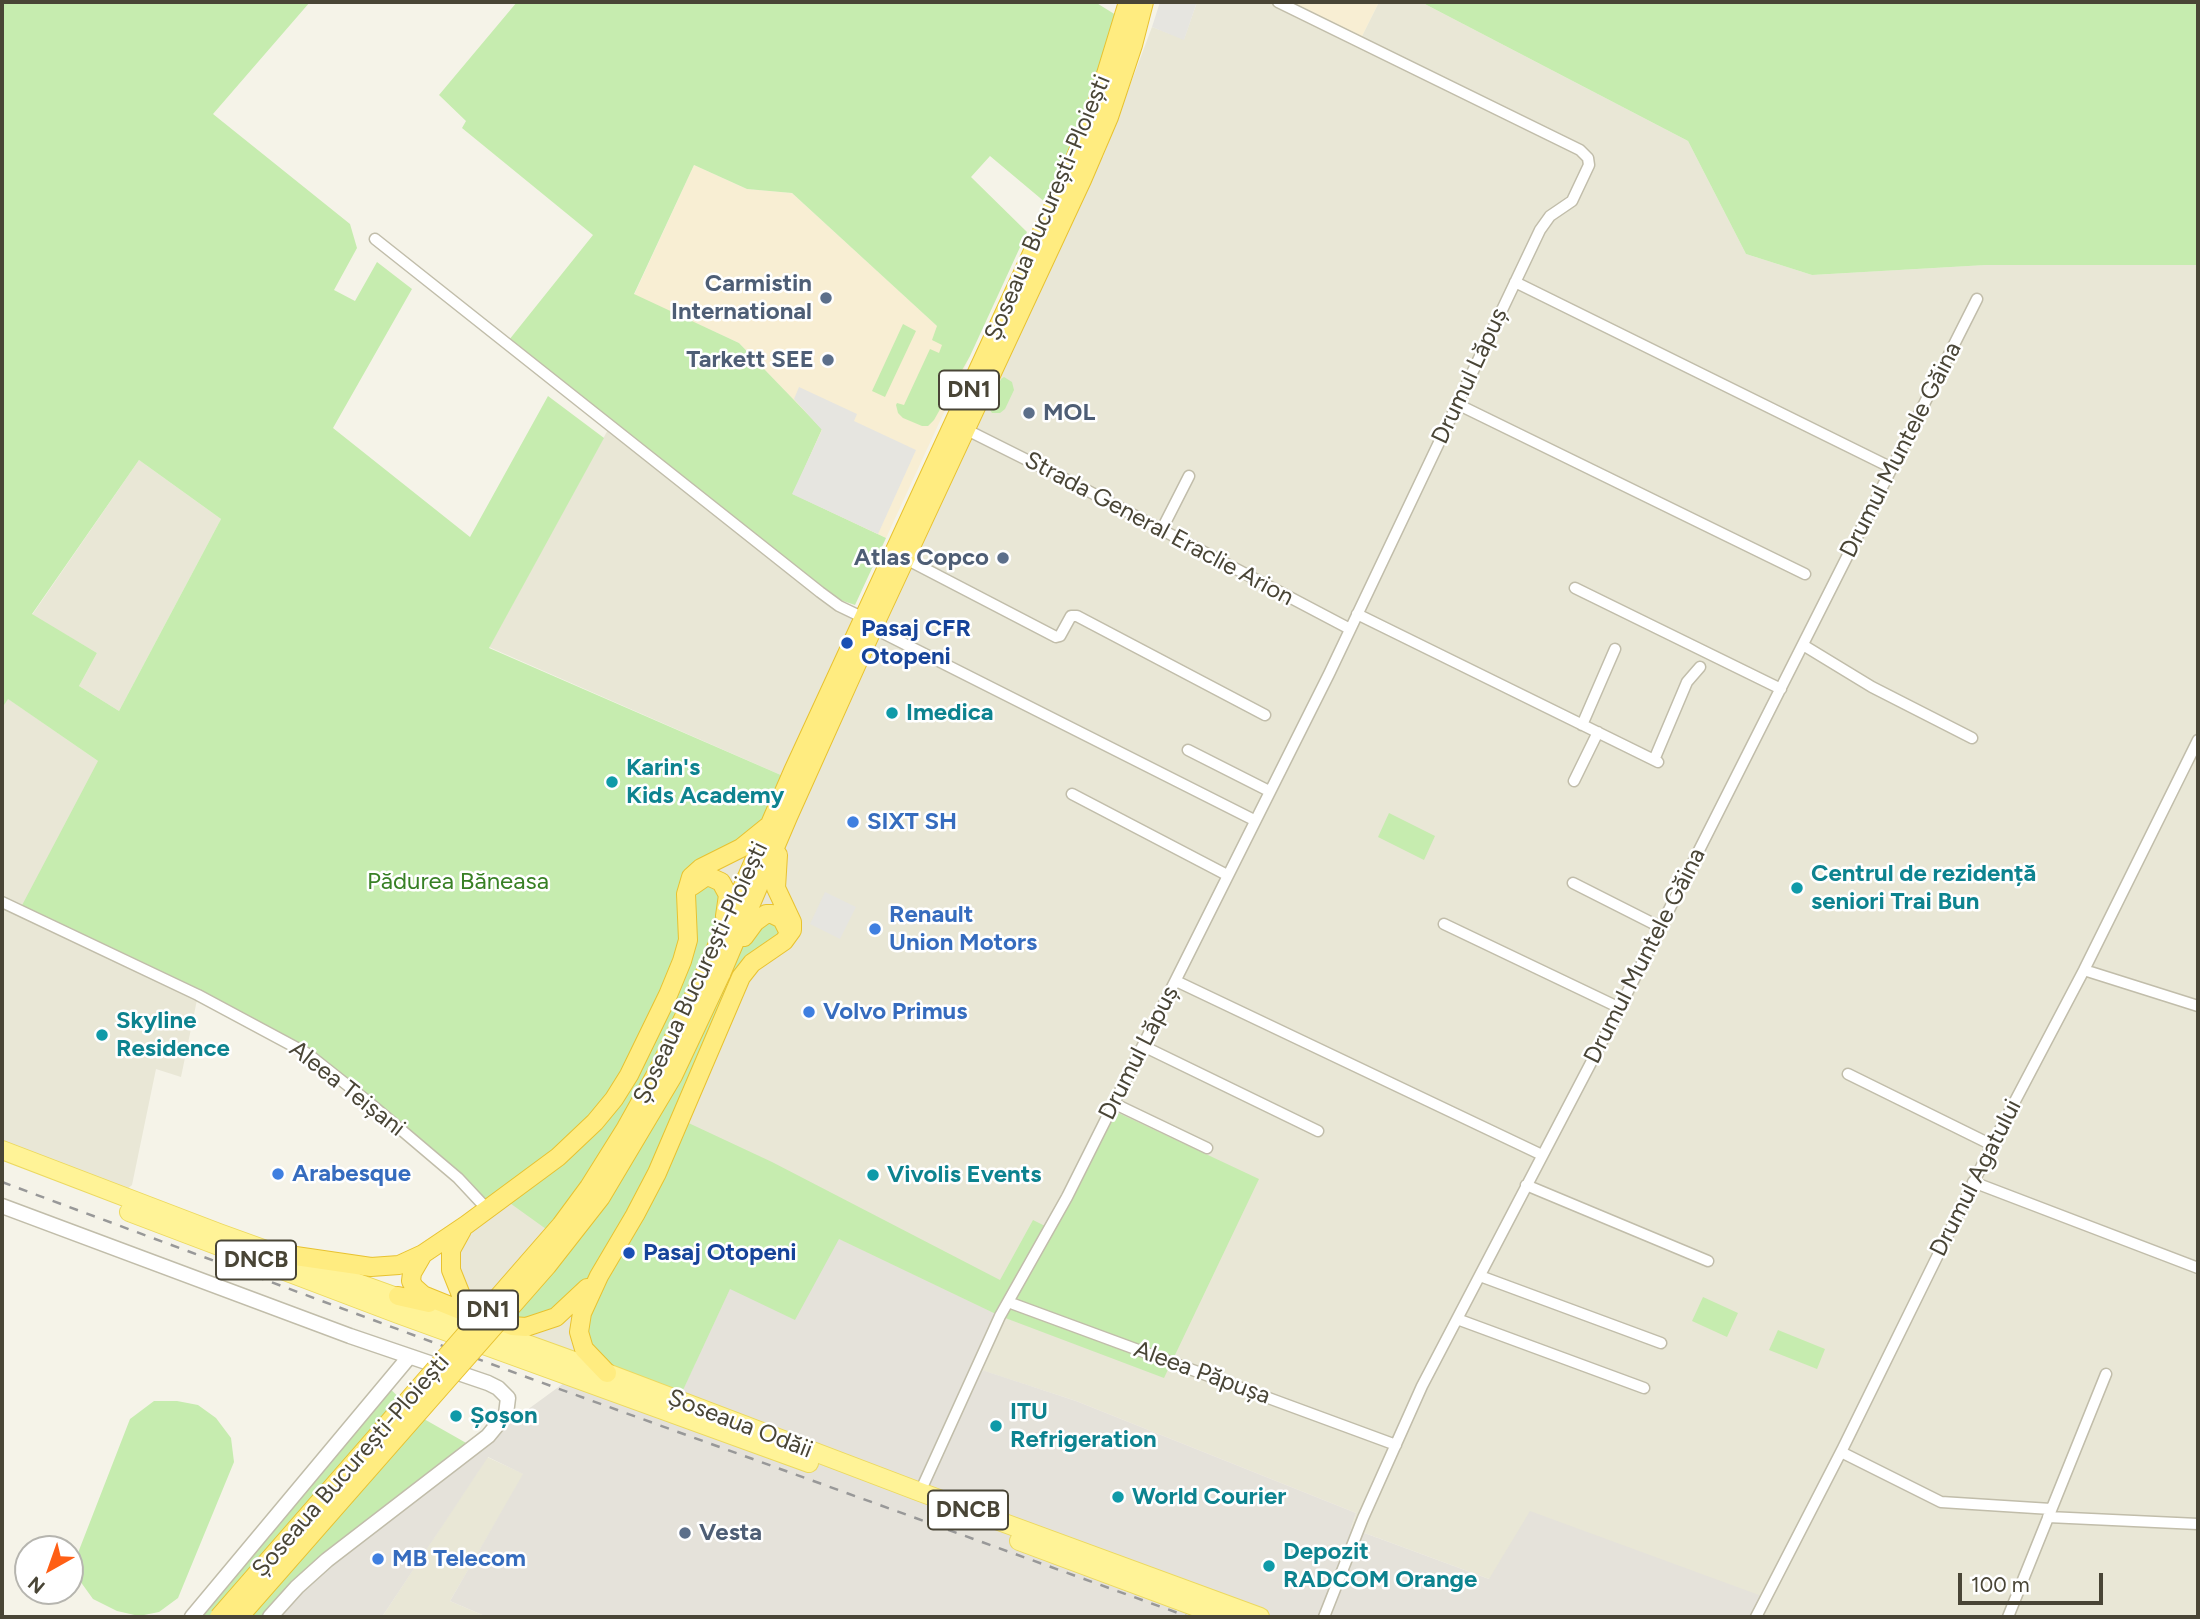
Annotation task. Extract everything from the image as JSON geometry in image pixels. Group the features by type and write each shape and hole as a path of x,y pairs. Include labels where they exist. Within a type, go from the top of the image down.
{"highway":[{"name":"Șoseaua București-Ploiești","path":"219,1617 537,1254 589,1187 626,1128 724,950 775,830 1070,171 1095,110 1128,2"},
{"name":"Șoseaua București-Ploiești","path":"869,623 906,559 1109,117 1144,2"},
{"path":"275,1253 381,1268 399,1265 421,1257 567,1149 595,1122 624,1084 682,961 688,930 685,894 695,872 775,830 778,895 792,922 792,930 780,945 752,963 741,977 652,1182 590,1295 580,1323 581,1342 587,1354 607,1373"},
{"path":"685,894 694,883 705,877 716,879 724,886 729,895 724,950"},
{"path":"724,950 766,914 782,919 788,928 788,937"},
{"name":"Șoseaua București-Ploiești","path":"239,1617 547,1266 601,1197 673,1076 714,971"},
{"path":"421,1257 417,1276 419,1283 432,1291 444,1285 454,1242 466,1225"},
{"path":"421,1257 412,1273 411,1282 423,1295 512,1326 537,1325 565,1311 599,1276"},
{"path":"451,1264 461,1307"},
{"path":"398,1305 461,1307 513,1331 534,1332 557,1324 590,1295"}],"main road":[{"name":"DNCB","path":"2,1150 116,1201"},
{"name":"DNCB","path":"2,1163 116,1201 398,1305"},
{"name":"Șoseaua Odăii","path":"116,1201 275,1253 398,1305 687,1418 1223,1617"},
{"name":"Șoseaua Odăii","path":"398,1305 607,1373 1260,1617"}],"street":[{"name":"Drumul Lăpuș","path":"920,1492 975,1368 1067,1198 1350,629 1540,230 1550,216 1572,201 1589,165 1588,158 1580,150 1278,2"},
{"path":"374,239 839,606 1254,820"},
{"path":"1515,282 1892,468"},
{"name":"Drumul Muntele Găina","path":"1324,1617 1363,1518 1422,1386 1620,1008 1977,299"},
{"path":"1457,404 1805,575"},
{"name":"Strada General Eraclie Arion","path":"967,430 1350,629"},
{"path":"1161,531 1189,476"},
{"path":"906,559 1055,636 1060,636 1071,616 1077,616 1265,715"},
{"path":"1575,588 1781,689"},
{"path":"1357,614 1656,761 1687,682 1700,667"},
{"path":"1803,645 1872,687 1972,738"},
{"path":"1582,725 1615,649"},
{"path":"1574,782 1598,732"},
{"name":"Drumul Agatului","path":"1756,1617 2198,740"},
{"path":"1188,750 1269,791"},
{"path":"1072,794 1227,875"},
{"path":"1573,883 1660,928"},
{"name":"Aleea Teișani","path":"2,902 198,995 308,1054 458,1178 487,1209"},
{"path":"1444,924 1620,1008"},
{"path":"2084,970 2198,1006"},
{"path":"1176,981 1542,1155"},
{"path":"1143,1046 1318,1131"},
{"path":"1848,1074 1992,1145"},
{"path":"1113,1103 1207,1148"},
{"path":"1973,1182 2198,1268"},
{"path":"1526,1185 1708,1261"},
{"path":"2,1206 498,1388 508,1398 506,1414 499,1425 475,1448 311,1574 270,1617"},
{"path":"1480,1276 1661,1343"},
{"name":"Aleea Păpușa","path":"1008,1303 1396,1446"},
{"path":"1457,1319 1644,1388"},
{"path":"192,1617 409,1357"},
{"path":"2007,1617 2106,1374"},
{"path":"1841,1452 1941,1502 2198,1524"}],"shaded area":[{"path":"1160,2 1197,2 1184,40 1152,27"},
{"path":"1197,2 1281,2 1359,42 1379,2 1421,2 1688,141 1746,254 1812,275 1986,265 2198,265 2198,1617 1761,1617 1489,1579 1351,1528 1356,1513 1076,1401 975,1368 593,1361 474,1311 450,1260 686,894 790,779 489,647 610,426 820,592 864,617 1070,171 1103,157 1152,27 1184,39"},
{"path":"1281,2 1379,2 1359,42"},
{"path":"694,165 747,189 792,193 970,356 886,538 792,494 822,429 739,343 634,295"},
{"path":"799,387 857,414 854,421 916,450 878,534 792,494 822,430 794,399"},
{"path":"139,460 221,519 119,711 79,686 97,653 32,615"},
{"path":"7,698 98,761 198,995 181,1077 156,1069 132,1185 119,1196 2,1150 2,708"},
{"path":"825,892 856,907 840,939 810,924"},
{"path":"839,1239 1000,1316 976,1368 1076,1401 1356,1513 1351,1528 1489,1579 1530,1511 1770,1599 1761,1617 487,1617 450,1601 523,1474 488,1457 382,1617 270,1617 297,1587 475,1448 590,1364 678,1400 730,1289"},
{"path":"487,1457 524,1474 450,1601 487,1617 382,1617"}],"green space":[{"name":"Pădurea Băneasa","path":"2,2 310,2 213,114 350,224 357,248 334,290 355,301 377,262 412,289 333,428 470,537 548,396 604,438 489,648 790,779 770,825 723,858 710,877 728,905 659,1069 553,1234 507,1201 490,1213 308,1054 19,911 98,761 8,699 2,708","holes":["139,460 221,519 119,711 79,686 97,653 32,614"]},
{"path":"517,2 1095,2 1124,20 1052,208 990,156 971,177 1027,232 970,356 928,426 903,418 896,405 904,405 930,349 939,353 942,345 932,340 937,326 792,193 747,189 694,165 634,294 739,343 822,429 793,494 886,538 855,605 822,589 509,340 593,235 462,128 466,121 439,95"},
{"path":"1421,2 2198,2 2198,265 1986,265 1812,275 1746,254 1688,141"},
{"path":"903,324 916,331 885,397 872,391"},
{"path":"1004,377 1012,382 1014,390 1005,409 1000,413 992,413 988,407"},
{"path":"1389,813 1435,836 1424,860 1378,837"},
{"path":"761,917 788,928 757,959 680,1119 772,1162 1000,1280 1033,1220 1049,1228 1110,1109 1259,1179 1164,1378 1000,1316 839,1239 795,1320 730,1289 678,1401 607,1373 584,1349 597,1279 556,1317 499,1321 731,953"},
{"path":"1703,1297 1738,1313 1727,1337 1692,1321"},
{"path":"1778,1330 1825,1349 1817,1369 1769,1350"},
{"path":"386,1385 406,1404 217,1617 192,1617"},
{"path":"154,1401 198,1405 216,1418 231,1438 234,1462 178,1598 159,1612 139,1616 117,1611 93,1599 84,1587 84,1537 130,1419"},
{"path":"417,1415 475,1448 398,1505 270,1617 239,1617"}],"railway":[{"path":"2,1182 529,1378 1189,1617"}],"place":[{"name":"Carmistin International","path":"826,298"},
{"name":"Tarkett SEE","path":"828,360"},
{"name":"MOL","path":"1029,413"},
{"name":"Atlas Copco","path":"1003,558"},
{"name":"Pasaj CFR Otopeni","path":"847,643"},
{"name":"Imedica","path":"892,713"},
{"name":"Karin's Kids Academy","path":"612,782"},
{"name":"SIXT SH","path":"853,822"},
{"name":"Centrul de rezidență seniori Trai Bun","path":"1797,888"},
{"name":"Renault Union Motors","path":"875,929"},
{"name":"Volvo Primus","path":"809,1012"},
{"name":"Skyline Residence","path":"102,1035"},
{"name":"Arabesque","path":"278,1174"},
{"name":"Vivolis Events","path":"873,1175"},
{"name":"Pasaj Otopeni","path":"629,1253"},
{"name":"Șoșon","path":"456,1416"},
{"name":"ITU Refrigeration","path":"996,1426"},
{"name":"World Courier","path":"1118,1497"},
{"name":"Vesta","path":"685,1533"},
{"name":"MB Telecom","path":"378,1559"},
{"name":"Depozit RADCOM Orange","path":"1269,1566"}]}
